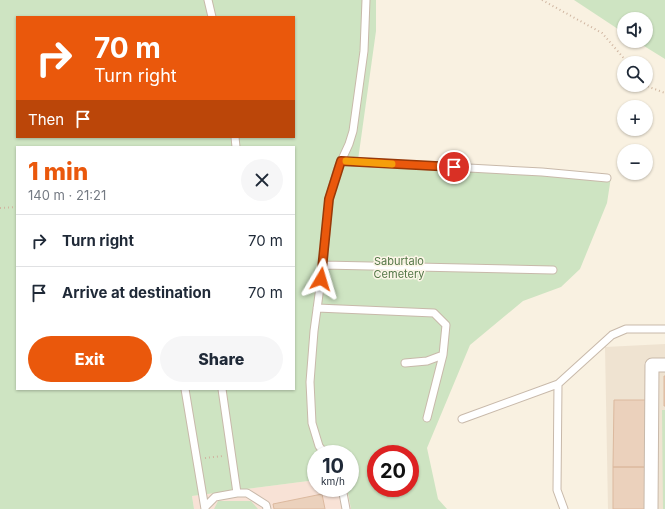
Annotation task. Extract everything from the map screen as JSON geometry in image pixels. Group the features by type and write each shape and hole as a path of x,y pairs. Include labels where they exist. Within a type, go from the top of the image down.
{"street":[{"path":"652,509 652,365 665,365"}],"lane":[{"path":"208,0 212,16"},
{"path":"319,445 312,423 310,382 314,331 323,264 329,199 341,161 353,131 364,51 366,0"},
{"path":"341,161 534,172 607,178"},
{"path":"323,264 553,270"},
{"path":"317,308 434,314 446,325 443,355 426,418"},
{"path":"462,419 558,384 612,335 626,329 665,329"},
{"path":"405,363 427,361 443,355"},
{"path":"558,384 557,490 564,509"},
{"path":"185,390 205,508"},
{"path":"222,390 237,493"},
{"path":"205,508 216,497 237,493 247,493 266,505 267,509"},
{"path":"344,497 346,509"}],"path":[{"path":"542,0 602,33 622,56"},
{"path":"653,88 665,93"},
{"path":"0,208 16,207"},
{"path":"197,460 232,454"}],"shaded area":[{"path":"665,344 665,509 608,509 605,347"},
{"path":"307,481 307,497 349,497 351,509 194,509 192,496"}],"green space":[{"name":"Saburtalo Cemetery","path":"0,0 376,0 376,31 358,160 538,170 611,177 607,203 580,269 561,287 523,301 470,345 427,448 438,499 447,509 351,509 349,497 359,497 359,445 307,445 307,481 192,496 194,509 0,509"},
{"path":"574,0 665,0 665,59 647,48 653,48 653,12 617,12 617,28"},
{"path":"662,410 665,410 665,509 663,509"},
{"path":"218,501 251,501 258,509 214,509"}],"building":[{"path":"665,376 665,406 664,406"},
{"path":"614,400 646,400 646,467 613,467"},
{"path":"613,467 646,467 645,509 613,509"},
{"path":"307,497 323,497 325,509 274,509 273,504"}],"slow traffic":[{"path":"346,161 392,164"}],"route":[{"path":"321,279 329,199 341,161 454,167"}]}
